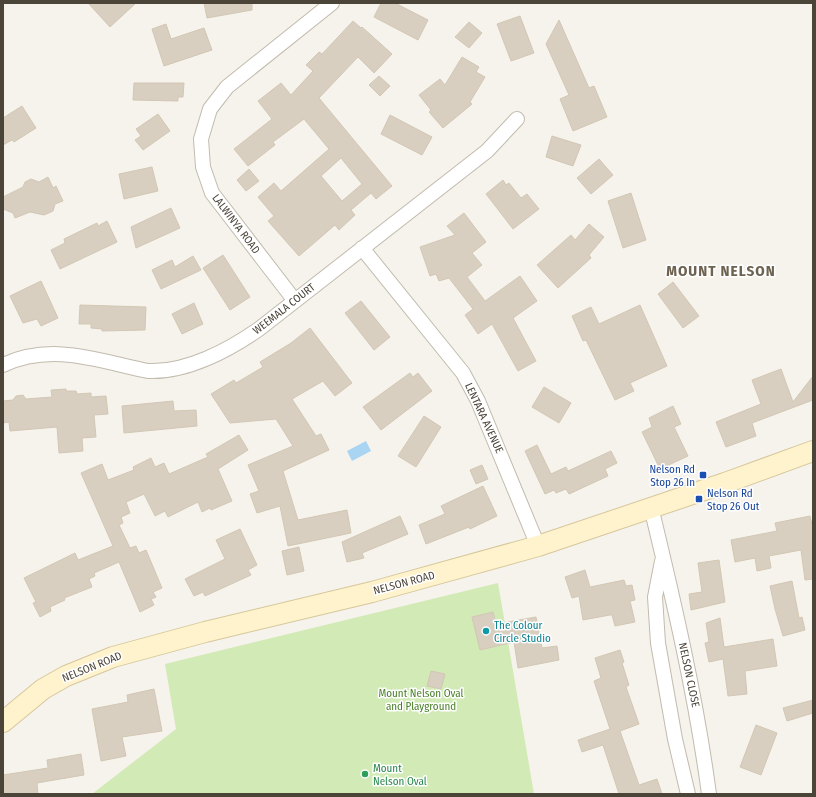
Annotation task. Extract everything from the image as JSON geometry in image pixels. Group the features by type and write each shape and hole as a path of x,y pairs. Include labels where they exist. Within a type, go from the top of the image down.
{"main road":[{"name":"NELSON ROAD","path":"3,722 43,689 66,676 113,657 205,632 372,592 538,546 725,483 813,451"}],"street":[{"name":"LALWINYA ROAD","path":"295,301 212,193 203,167 202,139 210,109 227,87 332,3"},
{"name":"WEEMALA COURT","path":"4,361 27,356 61,353 148,371 162,372 175,369 236,344 295,301 487,151 517,119"},
{"name":"LENTARA AVENUE","path":"362,248 463,374 478,400 538,546"},
{"name":"NELSON CLOSE","path":"651,507 700,730 709,794"},
{"name":"NELSON CLOSE","path":"663,557 654,597 658,643 675,739 688,794"}],"green space":[{"name":"Mount Nelson Oval and Playground","path":"498,583 534,794 92,794 176,729 165,664"}],"water":[{"path":"366,441 371,451 352,461 347,451"}],"building":[{"path":"88,3 136,3 110,27"},
{"path":"204,3 252,3 252,10 207,18"},
{"path":"381,3 395,3 428,20 418,40 374,17"},
{"path":"520,16 534,53 511,61 497,24"},
{"path":"559,20 589,88 594,86 607,117 573,131 560,99 569,95 546,44"},
{"path":"353,21 361,28 362,27 392,54 374,73 358,57 319,98 392,186 376,199 371,193 351,210 355,215 339,230 335,225 299,256 268,221 274,216 258,197 274,183 281,191 329,149 304,119 273,142 275,145 248,166 234,149 272,119 258,101 281,83 291,95 313,71 306,65 319,52 322,54","holes":["341,158 362,184 342,201 321,176"]},
{"path":"469,22 482,33 469,48 455,37"},
{"path":"166,24 171,39 204,28 212,50 164,66 152,29"},
{"path":"462,57 479,67 476,72 485,77 470,102 472,104 443,128 429,112 431,110 419,95 440,79 445,85"},
{"path":"379,76 390,86 380,96 369,85"},
{"path":"134,83 184,83 183,97 178,97 178,101 133,100"},
{"path":"22,106 36,128 14,142 12,140 3,145 3,118"},
{"path":"158,114 170,131 143,150 135,140 141,136 136,129"},
{"path":"390,115 432,137 422,155 381,134"},
{"path":"552,136 581,145 573,166 546,157"},
{"path":"599,159 613,175 591,194 577,178"},
{"path":"152,167 158,191 124,199 119,174"},
{"path":"249,169 259,181 246,191 237,180"},
{"path":"48,177 53,188 56,186 63,201 55,204 53,211 44,215 30,212 15,218 13,213 3,209 3,197 23,187 25,182 31,179 39,182"},
{"path":"503,180 506,185 509,183 521,198 527,194 539,209 513,229 486,194"},
{"path":"631,193 646,240 623,248 608,201"},
{"path":"171,208 180,228 136,248 131,227"},
{"path":"464,213 486,242 472,253 482,265 467,277 485,301 520,276 537,301 513,318 536,361 518,371 492,324 478,334 465,315 473,309 449,278 439,281 436,274 430,276 420,247 455,235 447,226"},
{"path":"107,221 117,242 60,269 51,250 65,243 64,239 97,223 98,226"},
{"path":"589,224 604,237 589,255 591,258 558,288 537,265 571,235 575,240"},
{"path":"223,255 250,297 230,310 203,268"},
{"path":"193,256 201,270 161,289 152,270 172,260 175,267"},
{"path":"41,281 58,318 41,326 37,319 23,323 10,296"},
{"path":"673,282 699,316 683,328 658,294"},
{"path":"361,301 390,337 374,350 345,313"},
{"path":"194,303 203,324 182,334 172,314"},
{"path":"80,305 146,307 145,330 102,331 102,329 91,328 91,324 79,324"},
{"path":"640,305 667,366 630,383 634,391 615,400 586,340 583,341 572,316 591,307 599,324"},
{"path":"310,328 352,383 335,396 323,381 292,399 316,436 321,434 329,450 283,471 298,520 347,510 351,533 288,546 280,506 257,513 250,494 259,491 248,465 293,446 276,419 230,423 211,394 234,380 236,383 263,367 260,362 291,343"},
{"path":"781,369 793,402 813,376 813,400 752,423 756,436 726,447 716,422 761,404 752,380"},
{"path":"410,373 413,377 418,373 432,391 381,430 363,407"},
{"path":"544,387 571,403 559,423 532,407"},
{"path":"66,389 66,391 76,391 77,394 91,393 91,397 106,396 108,414 94,415 96,437 82,438 83,451 59,453 57,427 10,431 9,422 3,423 3,401 13,400 16,396 23,395 26,399 52,397 51,390"},
{"path":"173,401 174,411 196,410 197,426 124,433 122,406"},
{"path":"673,406 681,424 674,427 688,456 660,469 642,432 652,427 649,418"},
{"path":"424,416 441,427 416,467 398,456"},
{"path":"239,435 248,450 218,469 232,501 211,510 210,508 202,512 198,502 168,517 165,511 155,516 144,494 126,502 130,513 121,517 123,523 119,525 130,548 136,546 139,553 146,550 162,588 153,592 156,597 151,599 154,605 140,612 119,562 94,573 95,576 89,579 92,587 64,598 65,600 50,607 51,611 40,617 33,603 36,602 24,578 75,553 78,560 113,546 81,473 102,464 108,480 134,470 133,467 151,458 155,467 164,463 169,474 208,457 206,454"},
{"path":"537,445 551,474 566,467 568,471 611,451 617,463 605,469 608,476 569,494 566,489 556,493 554,490 545,494 525,451"},
{"path":"482,465 488,479 476,484 470,470"},
{"path":"483,486 497,516 470,529 469,527 426,544 419,525 445,514 441,506"},
{"path":"400,516 408,534 362,553 364,558 347,562 342,542"},
{"path":"810,516 813,529 813,579 805,580 801,550 769,556 771,568 757,571 755,558 735,562 731,540 777,531 775,523"},
{"path":"240,529 257,565 248,570 251,575 205,596 203,592 194,596 185,579 225,559 216,540"},
{"path":"299,547 304,571 287,575 282,551"},
{"path":"719,560 725,602 691,610 689,594 702,592 698,563"},
{"path":"585,570 590,587 624,580 626,586 632,585 635,600 630,601 635,622 615,626 612,615 583,620 579,596 572,598 565,577"},
{"path":"792,581 799,618 802,617 805,630 783,636 770,586"},
{"path":"493,612 496,624 536,617 542,648 557,646 559,660 518,668 514,642 480,650 472,617"},
{"path":"720,618 724,647 773,639 777,666 745,671 747,694 728,696 723,659 709,662 705,643 709,642 706,623"},
{"path":"620,650 624,662 622,663 629,685 626,687 639,724 620,731 639,785 657,779 662,794 619,794 603,745 582,752 578,740 610,729 594,681 601,678 595,658"},
{"path":"431,671 445,674 441,689 427,686"},
{"path":"154,689 162,731 122,737 126,756 101,761 92,709 128,702 127,695"},
{"path":"813,700 813,713 787,721 783,708"},
{"path":"756,725 777,733 761,775 740,767"},
{"path":"81,754 84,775 37,783 38,794 3,794 3,775 48,768 47,760"}],"place":[{"name":"Nelson Rd Stop 26 In","path":"703,475"},
{"name":"Nelson Rd Stop 26 Out","path":"699,499"},
{"name":"The Colour Circle Studio","path":"486,631"},
{"name":"Mount Nelson Oval","path":"365,774"}],"district":[{"name":"MOUNT NELSON","path":"721,271"}]}
